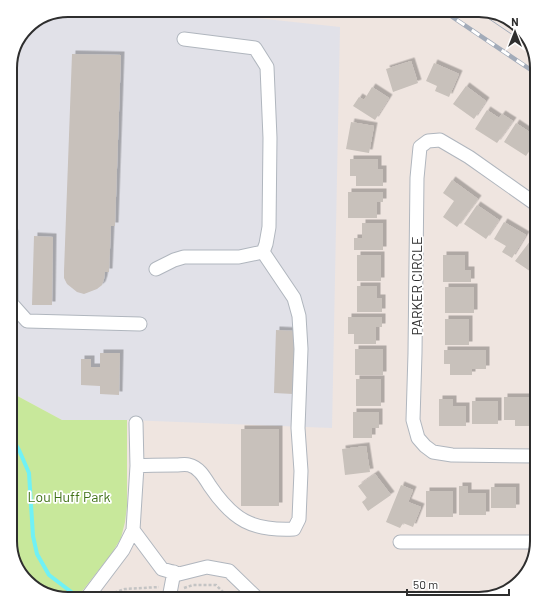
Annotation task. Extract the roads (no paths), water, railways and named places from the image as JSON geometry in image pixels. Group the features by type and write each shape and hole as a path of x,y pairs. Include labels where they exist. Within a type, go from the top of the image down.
{"street":[{"path":"184,39 255,48 267,67 270,138 269,227 263,252"},
{"name":"PARKER CIRCLE","path":"530,200 469,157 440,140 428,141 420,147 416,178 413,420 418,438 433,452 452,455 530,456"},
{"path":"156,270 174,260 184,257 239,257 263,252"},
{"path":"137,466 189,465 202,473 220,501 242,521 280,530 294,529 299,519 301,471 298,428 301,349 299,316 294,298 263,252"},
{"path":"17,310 26,321 140,324"},
{"path":"91,592 123,550 133,530 137,466 136,423"},
{"path":"133,530 162,569 179,574 207,566 229,571 251,592"},
{"path":"400,542 530,542"},
{"path":"170,592 174,572"}],"waterway":[{"path":"17,447 29,473 33,536 37,554 49,575 71,592"}],"tram line":[{"path":"487,18 522,41"}],"railway":[{"path":"452,17 530,69"}],"park label":[{"name":"Lou Huff Park","path":"69,496"}]}
